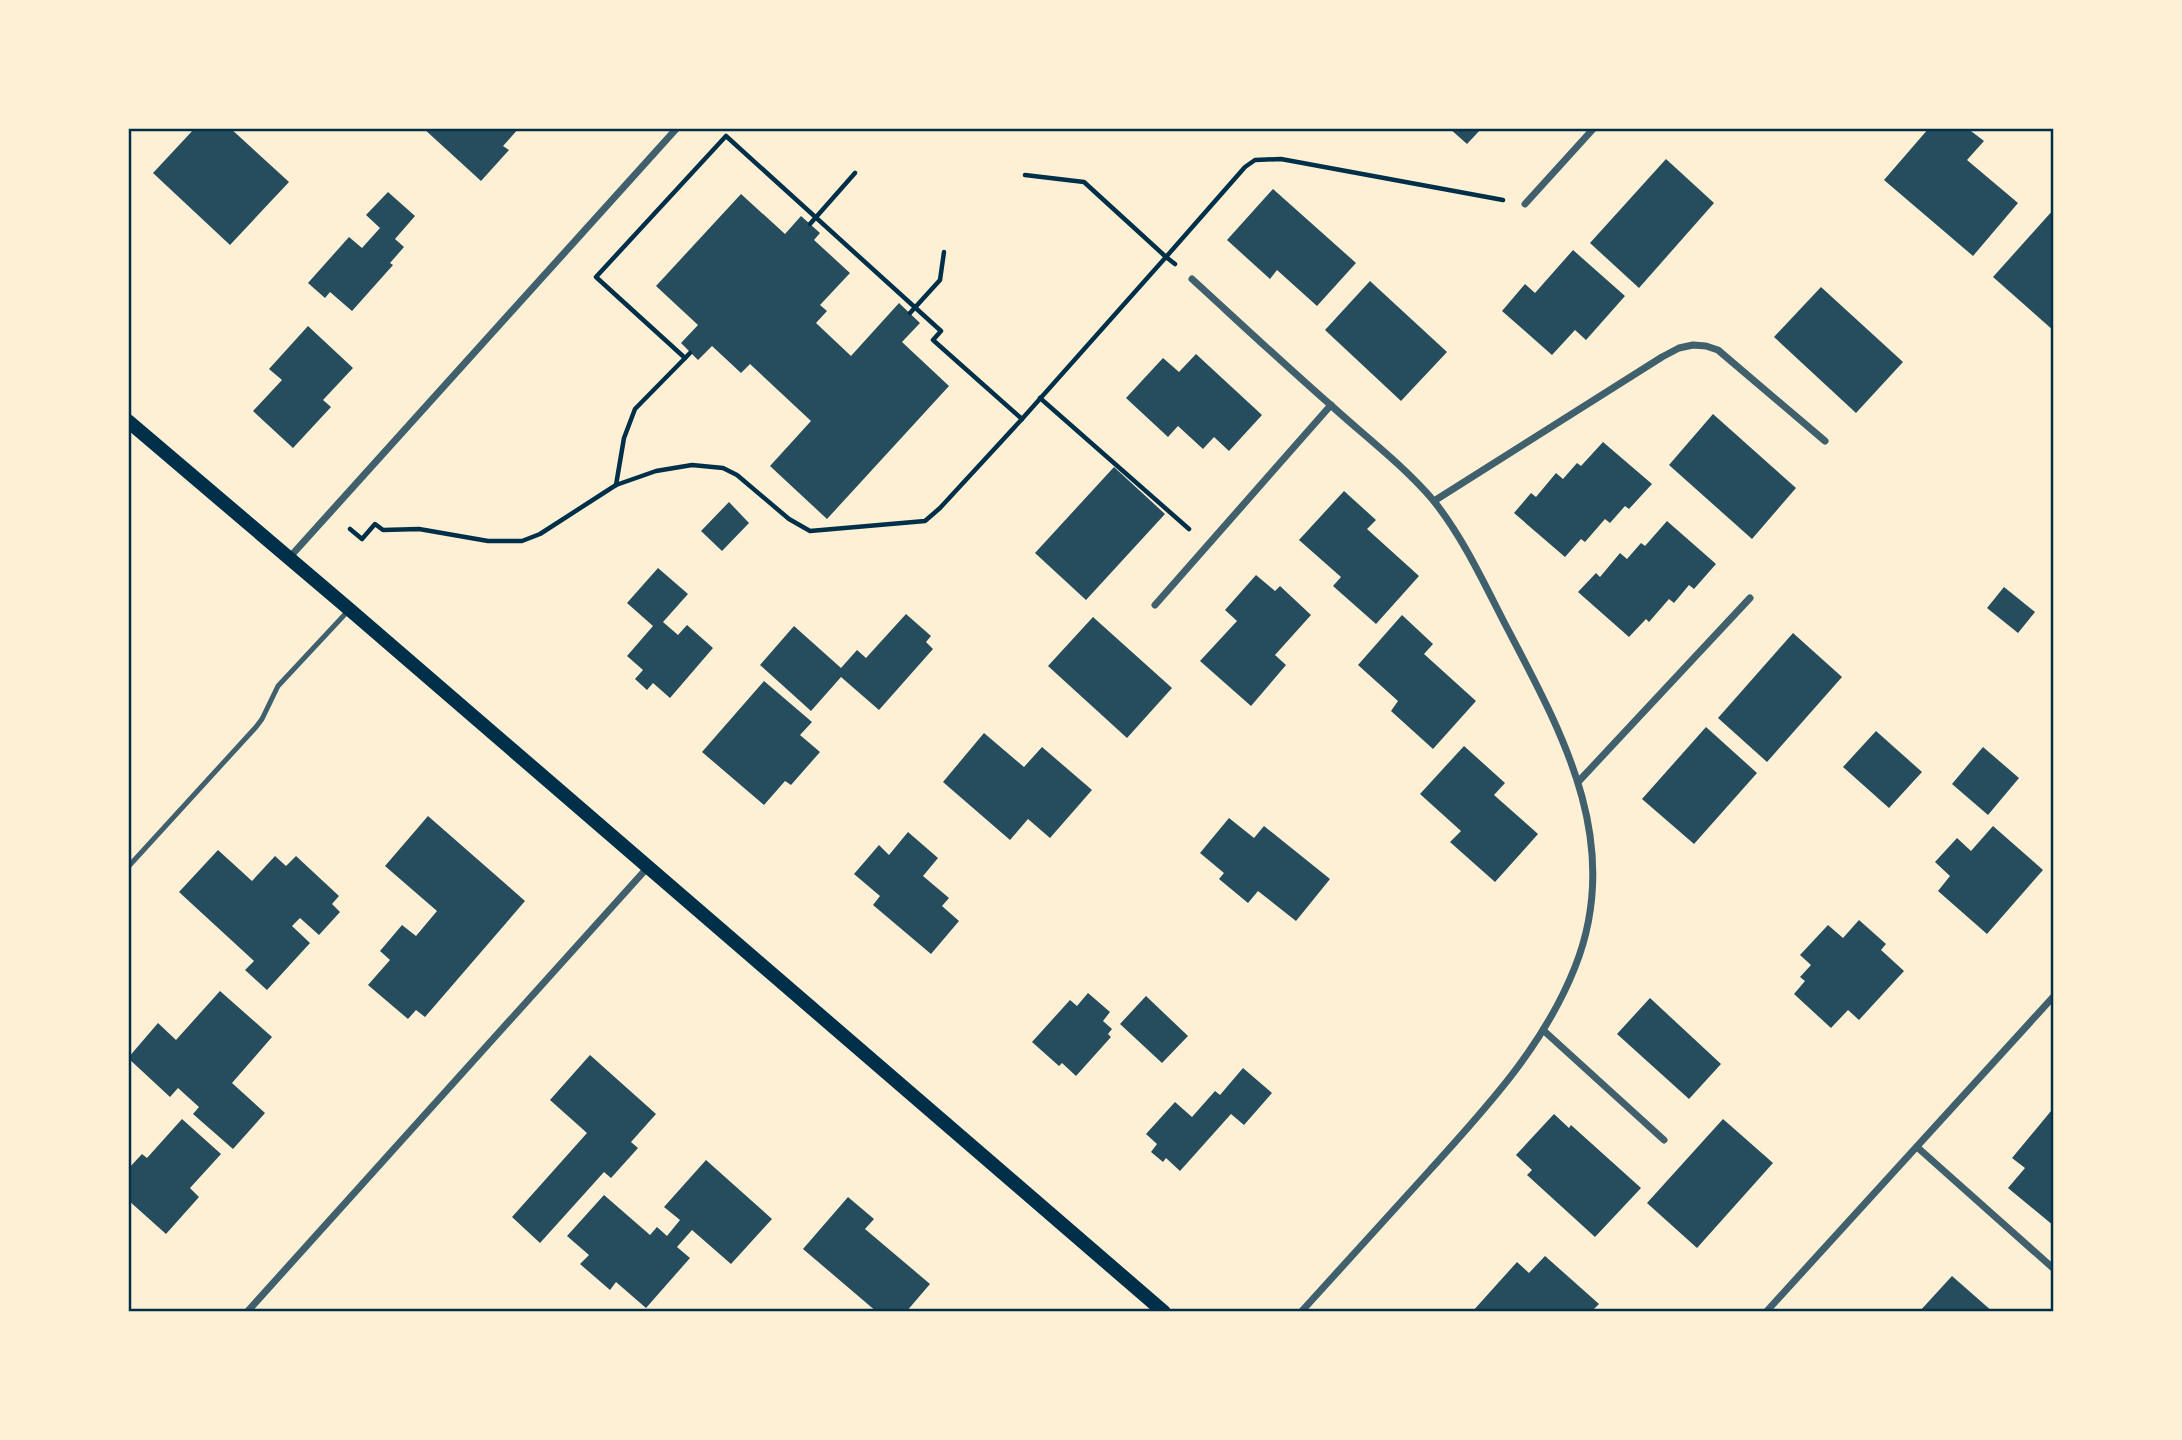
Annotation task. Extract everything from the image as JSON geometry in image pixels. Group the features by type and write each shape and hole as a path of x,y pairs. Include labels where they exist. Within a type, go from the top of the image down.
{"main road":[{"path":"128,421 1164,1312"}],"street":[{"path":"289,558 677,128"},
{"path":"1525,204 1594,128"},
{"path":"1192,279 1375,444 1434,501 1469,556 1521,654 1580,781 1593,851 1593,897 1588,930 1575,968 1543,1030 1495,1097 1301,1312"},
{"path":"1434,501 1662,357 1679,348 1693,345 1706,346 1728,357 1825,441"},
{"path":"1154,605 1331,405"},
{"path":"1580,781 1750,598"},
{"path":"247,1312 648,867"},
{"path":"1766,1312 2054,996"},
{"path":"1543,1030 1664,1140"},
{"path":"1917,1147 2054,1269"}],"lane":[{"path":"128,867 256,727 278,686 349,609"}],"path":[{"path":"685,358 596,277 726,136 941,331 933,340 1022,419"},
{"path":"350,529 362,539 374,524 383,530 419,529 488,541 512,542 540,534 616,485 673,467 709,465 737,475 789,519 810,531 925,522 1022,419 1245,167 1255,160 1268,158 1330,166 1525,204"},
{"path":"810,224 855,173"},
{"path":"1025,175 1084,182 1192,279"},
{"path":"910,313 940,280 944,251"},
{"path":"616,485 624,438 635,409 690,352"},
{"path":"1040,398 1207,546"}],"building":[{"path":"195,128 230,128 289,182 230,245 153,173"},
{"path":"423,128 519,128 503,146 509,150 481,181"},
{"path":"1449,128 1482,128 1467,144"},
{"path":"1929,128 1967,128 1984,141 1967,160 2018,203 1973,256 1884,180"},
{"path":"1666,159 1714,203 1639,288 1590,243"},
{"path":"1273,189 1356,263 1317,306 1277,270 1270,279 1227,240"},
{"path":"388,192 415,216 395,239 404,247 390,263 393,265 352,311 330,292 325,298 308,283 349,237 362,248 380,228 366,215"},
{"path":"741,194 785,234 801,216 820,233 814,240 850,273 820,305 827,311 816,323 851,356 899,303 920,323 902,342 949,386 827,519 770,466 811,421 750,364 741,373 712,346 698,360 681,343 698,325 656,286"},
{"path":"2054,209 2054,331 1993,277"},
{"path":"1573,250 1625,296 1586,340 1575,330 1552,355 1502,311 1525,284 1535,293"},
{"path":"1370,281 1447,352 1401,401 1325,330"},
{"path":"1821,287 1903,362 1856,413 1774,337"},
{"path":"308,326 353,368 323,400 331,407 293,448 253,411 282,380 269,369"},
{"path":"1196,354 1262,415 1229,451 1214,437 1203,449 1178,426 1168,437 1126,398 1163,358 1179,372"},
{"path":"1713,414 1796,488 1752,539 1669,465"},
{"path":"1603,442 1652,484 1629,509 1625,506 1610,523 1605,519 1585,542 1581,539 1565,557 1514,513 1531,493 1536,497 1556,473 1563,479 1577,463 1581,466"},
{"path":"1114,467 1165,514 1086,600 1035,553"},
{"path":"1344,491 1376,520 1367,529 1419,576 1376,624 1333,586 1341,577 1299,540"},
{"path":"729,502 749,523 722,551 701,531"},
{"path":"1667,521 1716,564 1694,589 1689,585 1674,603 1669,599 1649,622 1646,619 1629,637 1578,592 1596,573 1600,577 1620,553 1627,559 1641,543 1645,546"},
{"path":"658,568 688,594 663,622 678,635 687,625 713,648 670,698 653,683 647,690 635,679 643,670 627,656 653,626 627,603"},
{"path":"1256,575 1275,591 1280,586 1311,615 1275,655 1286,665 1251,706 1200,661 1237,621 1225,610"},
{"path":"2004,587 2035,612 2018,633 1987,608"},
{"path":"906,614 931,636 926,642 933,649 879,710 841,677 811,711 760,665 794,626 841,668 857,650 866,658"},
{"path":"1402,615 1433,644 1424,654 1476,701 1433,749 1391,711 1398,701 1358,665"},
{"path":"1093,617 1172,688 1127,738 1048,666"},
{"path":"1793,633 1842,677 1767,762 1718,718"},
{"path":"764,681 812,722 800,735 820,752 791,785 785,781 764,805 702,752"},
{"path":"1706,727 1757,773 1694,844 1642,799"},
{"path":"1876,731 1922,772 1889,808 1843,767"},
{"path":"984,733 1024,767 1042,747 1092,790 1050,838 1028,819 1010,840 943,782"},
{"path":"1464,746 1505,783 1494,795 1538,834 1495,882 1450,842 1461,831 1420,794"},
{"path":"1983,747 2019,778 1988,815 1952,784"},
{"path":"428,816 525,901 425,1017 416,1010 408,1019 368,985 390,960 380,951 402,925 416,936 437,911 385,866"},
{"path":"1229,818 1254,838 1264,826 1330,879 1296,921 1258,891 1248,903 1219,879 1224,873 1200,853"},
{"path":"1993,826 2043,870 1987,934 1938,891 1950,876 1935,862 1957,838 1971,851"},
{"path":"908,832 938,858 923,876 949,898 942,906 959,921 931,954 873,905 880,896 854,874 879,845 889,855"},
{"path":"218,850 252,881 275,856 286,866 296,856 339,896 332,904 340,912 319,935 300,918 292,926 310,943 267,990 245,970 254,961 179,892"},
{"path":"1859,920 1886,944 1881,950 1904,971 1859,1020 1848,1010 1831,1028 1794,994 1805,981 1800,977 1811,965 1800,955 1828,925 1843,938"},
{"path":"220,991 272,1037 232,1083 265,1113 233,1149 193,1114 199,1107 178,1088 170,1097 128,1058 158,1023 176,1040"},
{"path":"1088,993 1110,1012 1103,1021 1112,1029 1108,1034 1111,1037 1076,1076 1062,1063 1059,1066 1032,1042 1070,1000 1077,1006"},
{"path":"1146,996 1188,1036 1162,1063 1120,1024"},
{"path":"1650,998 1721,1064 1689,1099 1617,1034"},
{"path":"590,1055 656,1114 631,1142 638,1148 611,1178 604,1172 540,1243 512,1217 587,1133 550,1100"},
{"path":"1243,1068 1272,1093 1244,1125 1231,1114 1180,1171 1166,1158 1163,1162 1151,1152 1157,1144 1146,1134 1175,1102 1192,1117 1215,1091 1220,1095"},
{"path":"2051,1111 2054,1114 2054,1226 2008,1188 2025,1168 2012,1158"},
{"path":"1554,1114 1569,1128 1571,1125 1641,1188 1595,1237 1527,1175 1532,1170 1516,1155"},
{"path":"182,1119 221,1154 190,1188 199,1197 166,1234 128,1200 128,1169 142,1154 147,1158"},
{"path":"1723,1119 1773,1163 1697,1248 1647,1203"},
{"path":"706,1160 772,1219 731,1264 692,1230 677,1247 690,1258 646,1308 616,1282 610,1290 580,1264 589,1255 567,1236 604,1195 650,1235 657,1227 667,1236 680,1220 664,1207"},
{"path":"848,1197 874,1219 865,1229 930,1284 906,1312 877,1312 803,1249"},
{"path":"1545,1256 1599,1304 1591,1312 1472,1312 1517,1262 1529,1273"},
{"path":"1952,1276 1993,1312 1919,1312"}]}
